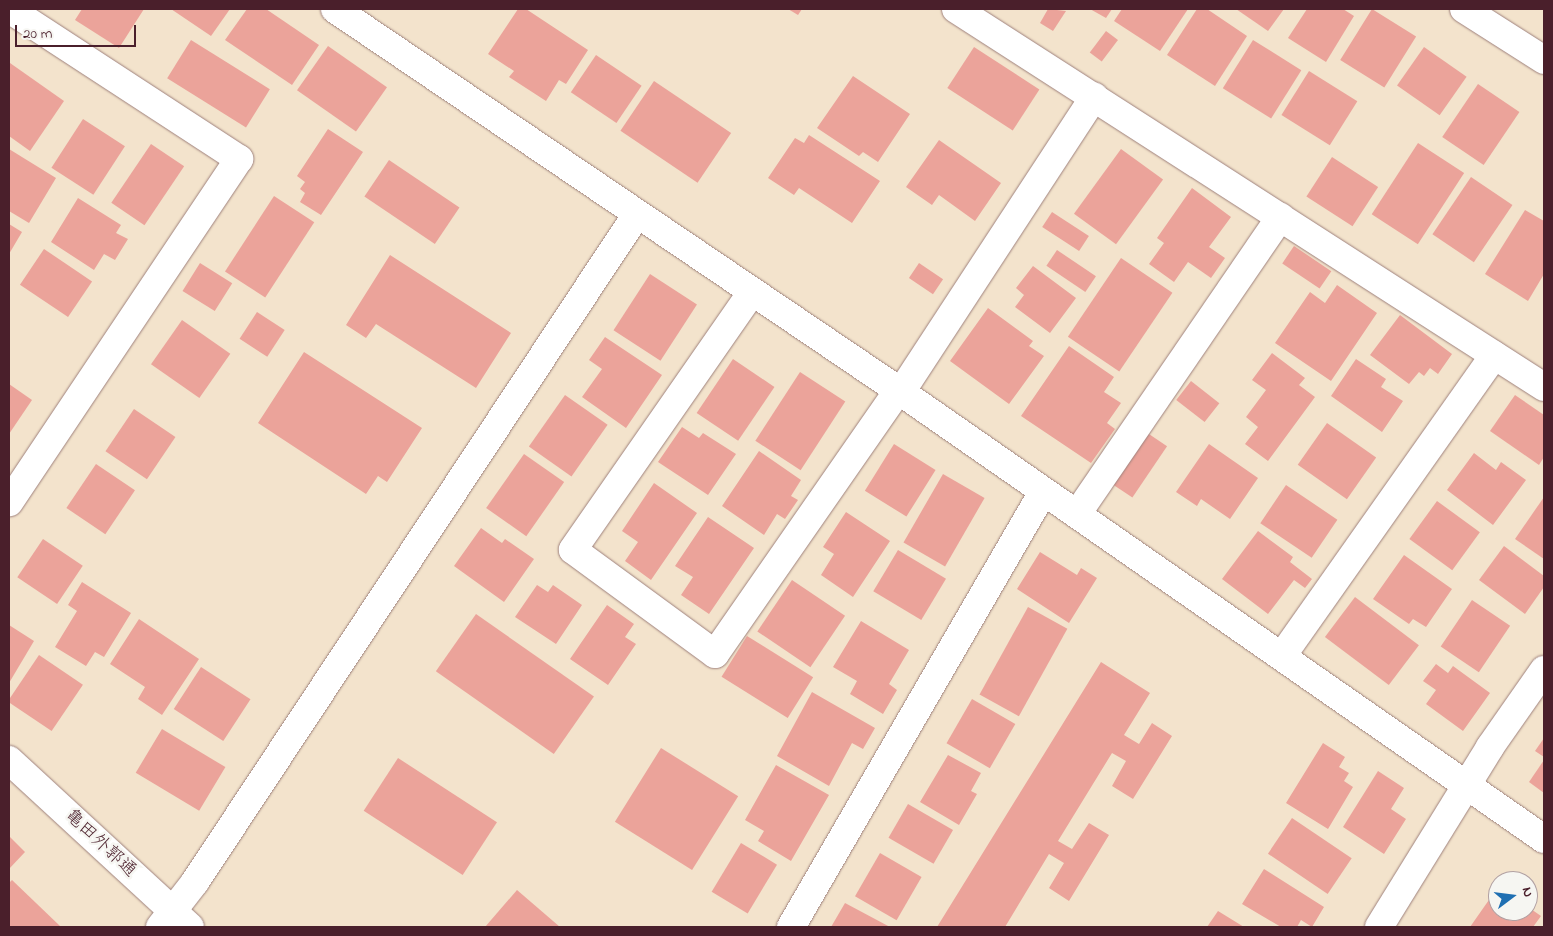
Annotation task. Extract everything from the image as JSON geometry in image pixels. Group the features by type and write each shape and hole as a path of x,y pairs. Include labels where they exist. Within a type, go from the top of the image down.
{"street":[{"path":"9,9 239,159 9,502"},
{"path":"335,9 900,392 1282,656 1466,787 1544,839"},
{"path":"956,9 1544,387"},
{"path":"1464,9 1495,17 1544,60"},
{"path":"752,292 573,550 715,654 900,392 1094,97"},
{"path":"175,922 637,214"},
{"path":"1077,514 1280,217"},
{"path":"1282,656 1494,355"},
{"path":"791,927 1043,492"},
{"path":"1379,927 1490,746 1544,670"},
{"name":"亀田外郭通","path":"9,760 175,922"}],"building":[{"path":"82,9 144,9 119,48 75,20"},
{"path":"171,9 230,9 211,36"},
{"path":"247,9 266,9 319,45 292,85 225,40"},
{"path":"518,9 526,9 588,50 566,84 559,80 546,101 509,77 514,71 488,54"},
{"path":"788,9 802,9 798,15"},
{"path":"1048,9 1066,11 1053,31 1040,23"},
{"path":"1090,9 1112,9 1106,18"},
{"path":"1122,9 1188,9 1160,51 1114,21"},
{"path":"1197,9 1207,9 1247,36 1215,86 1167,55"},
{"path":"1236,9 1284,9 1268,31"},
{"path":"1307,9 1343,9 1354,16 1326,62 1288,38"},
{"path":"1372,9 1416,37 1384,87 1340,60"},
{"path":"1106,31 1118,40 1102,62 1090,53"},
{"path":"191,40 270,89 246,127 167,78"},
{"path":"1253,40 1301,70 1271,119 1223,88"},
{"path":"328,46 387,87 356,132 297,90"},
{"path":"974,47 1039,89 1013,131 947,88"},
{"path":"1424,47 1467,77 1440,115 1397,86"},
{"path":"596,55 642,86 616,123 571,92"},
{"path":"10,63 64,101 30,151 9,136"},
{"path":"1309,71 1357,101 1330,145 1281,115"},
{"path":"853,76 910,114 878,162 863,152 859,156 817,128"},
{"path":"654,81 731,133 698,183 620,131"},
{"path":"1478,84 1519,112 1484,165 1442,137"},
{"path":"83,119 125,146 93,195 51,168"},
{"path":"328,129 363,152 321,215 300,202 305,193 300,189 305,182 297,176"},
{"path":"809,135 880,181 852,223 799,188 794,195 768,178 795,138 804,143"},
{"path":"939,140 1001,183 975,221 939,195 932,205 906,187"},
{"path":"1418,143 1464,173 1418,244 1372,214"},
{"path":"151,144 184,166 144,225 111,203"},
{"path":"9,149 56,178 29,223 9,211"},
{"path":"1121,149 1163,180 1116,244 1074,214"},
{"path":"1332,157 1378,187 1353,226 1306,196"},
{"path":"389,160 459,208 435,244 364,196"},
{"path":"1471,177 1512,205 1474,262 1432,234"},
{"path":"1192,188 1231,217 1209,247 1225,258 1211,278 1188,262 1174,282 1149,264 1164,243 1157,238"},
{"path":"274,196 314,222 265,298 225,271"},
{"path":"78,198 121,225 116,233 128,239 115,260 104,254 94,270 51,242"},
{"path":"1525,210 1544,221 1544,274 1528,301 1485,274"},
{"path":"1052,212 1089,236 1079,251 1042,227"},
{"path":"9,224 22,232 9,254"},
{"path":"1294,246 1331,271 1320,289 1282,263"},
{"path":"44,249 92,281 68,317 20,285"},
{"path":"1057,250 1096,276 1085,292 1046,266"},
{"path":"390,255 511,333 476,388 376,324 366,338 346,325"},
{"path":"1121,258 1172,293 1119,371 1068,337"},
{"path":"200,263 232,283 215,311 183,291"},
{"path":"919,263 943,279 933,294 909,278"},
{"path":"1033,266 1076,298 1050,333 1015,307 1024,295 1016,288"},
{"path":"650,274 697,304 660,361 614,330"},
{"path":"1337,285 1377,313 1331,381 1275,343 1310,292 1325,303"},
{"path":"988,308 1033,341 1029,346 1044,356 1009,404 950,361"},
{"path":"257,312 285,330 267,357 240,339"},
{"path":"1400,315 1452,354 1438,374 1430,368 1424,376 1419,372 1409,384 1370,355"},
{"path":"182,320 230,354 199,398 151,364"},
{"path":"605,337 662,375 626,428 582,397 602,369 589,360"},
{"path":"1069,346 1114,377 1104,392 1121,403 1107,423 1115,429 1091,463 1021,416"},
{"path":"304,352 422,428 387,482 378,476 366,494 258,423"},
{"path":"1272,353 1305,378 1299,385 1315,397 1268,461 1245,444 1258,427 1246,417 1266,390 1252,380"},
{"path":"733,359 774,387 738,441 697,413"},
{"path":"1356,359 1386,379 1381,387 1403,401 1382,432 1331,396"},
{"path":"800,372 845,401 801,470 755,441"},
{"path":"1191,381 1219,403 1205,422 1176,400"},
{"path":"9,384 32,400 9,434"},
{"path":"565,395 608,425 571,476 529,447"},
{"path":"1515,395 1544,415 1544,457 1539,465 1490,431"},
{"path":"134,409 175,437 147,479 105,451"},
{"path":"1327,423 1376,457 1347,499 1298,465"},
{"path":"682,427 699,438 703,433 736,454 708,495 658,462"},
{"path":"1143,430 1167,446 1132,498 1108,481"},
{"path":"894,444 936,470 906,517 865,491"},
{"path":"1209,444 1258,478 1230,519 1201,499 1197,506 1176,492"},
{"path":"759,451 801,480 791,496 798,500 785,519 777,514 764,535 722,506"},
{"path":"1474,453 1496,470 1501,462 1526,480 1493,525 1447,490"},
{"path":"524,454 564,482 526,536 486,508"},
{"path":"96,464 135,490 105,534 66,508"},
{"path":"943,474 985,498 945,566 904,542"},
{"path":"654,483 697,513 651,580 625,561 638,542 622,531"},
{"path":"1286,485 1337,520 1312,558 1260,523"},
{"path":"1544,497 1544,559 1515,539"},
{"path":"1437,501 1480,532 1452,570 1409,539"},
{"path":"846,512 890,541 853,597 821,575 834,554 823,547"},
{"path":"708,517 754,548 709,614 681,595 693,577 675,566"},
{"path":"481,528 502,543 505,539 534,559 504,602 454,566"},
{"path":"1258,531 1293,557 1290,562 1312,579 1305,588 1294,580 1268,614 1222,579"},
{"path":"43,539 83,566 57,604 17,577"},
{"path":"1504,546 1544,576 1544,587 1525,614 1479,580"},
{"path":"898,550 946,579 921,620 873,591"},
{"path":"1040,552 1077,575 1081,568 1097,578 1069,623 1017,589"},
{"path":"1404,555 1452,589 1426,627 1413,619 1409,624 1373,599"},
{"path":"792,580 845,616 810,667 757,631"},
{"path":"82,582 131,613 104,657 95,652 86,666 55,647 77,611 68,605"},
{"path":"537,585 548,592 553,585 582,605 556,644 515,617"},
{"path":"1355,597 1419,645 1389,685 1325,637"},
{"path":"1472,600 1510,626 1479,672 1441,646"},
{"path":"607,605 634,624 625,637 636,644 608,685 570,659"},
{"path":"1028,607 1067,629 1019,716 980,694"},
{"path":"476,614 594,697 554,754 436,671"},
{"path":"139,619 199,659 162,715 138,699 145,687 110,664"},
{"path":"861,621 909,650 889,684 897,690 883,714 850,694 857,681 833,667"},
{"path":"9,625 34,641 9,683"},
{"path":"747,636 813,677 788,718 722,677"},
{"path":"39,655 83,685 52,731 9,702 9,699"},
{"path":"1101,662 1150,693 1124,735 1139,744 1152,723 1172,736 1133,799 1112,786 1126,761 1112,753 1058,841 1072,849 1089,823 1109,835 1069,901 1049,888 1064,863 1049,854 1005,927 937,927"},
{"path":"1436,664 1448,673 1453,666 1490,693 1463,731 1426,704 1436,690 1423,681"},
{"path":"201,667 250,699 223,741 174,709"},
{"path":"812,692 875,728 863,749 852,743 829,786 777,756"},
{"path":"972,699 1015,724 990,768 946,743"},
{"path":"162,729 225,767 199,811 136,773"},
{"path":"1544,738 1544,757 1535,751"},
{"path":"1323,743 1345,757 1339,767 1349,773 1344,781 1353,787 1328,829 1286,803"},
{"path":"661,748 738,796 692,870 615,822"},
{"path":"948,755 981,773 971,791 977,794 959,825 920,802"},
{"path":"398,758 497,822 463,875 364,811"},
{"path":"1544,760 1544,793 1529,782"},
{"path":"776,765 829,795 791,861 758,841 764,831 745,820"},
{"path":"1378,771 1404,788 1391,809 1406,819 1384,854 1343,827"},
{"path":"908,804 953,830 934,864 888,838"},
{"path":"1292,818 1352,858 1328,894 1268,854"},
{"path":"9,836 25,852 9,869"},
{"path":"741,843 777,865 748,913 712,892"},
{"path":"880,853 922,877 897,920 855,896"},
{"path":"1264,869 1324,907 1312,927 1301,920 1297,927 1281,927 1242,904"},
{"path":"12,880 60,926 9,927 9,883"},
{"path":"517,890 560,927 485,927"},
{"path":"1488,901 1488,921 1537,921 1533,927 1470,927"},
{"path":"845,903 890,927 831,927"},
{"path":"1218,911 1244,927 1207,927"}]}
